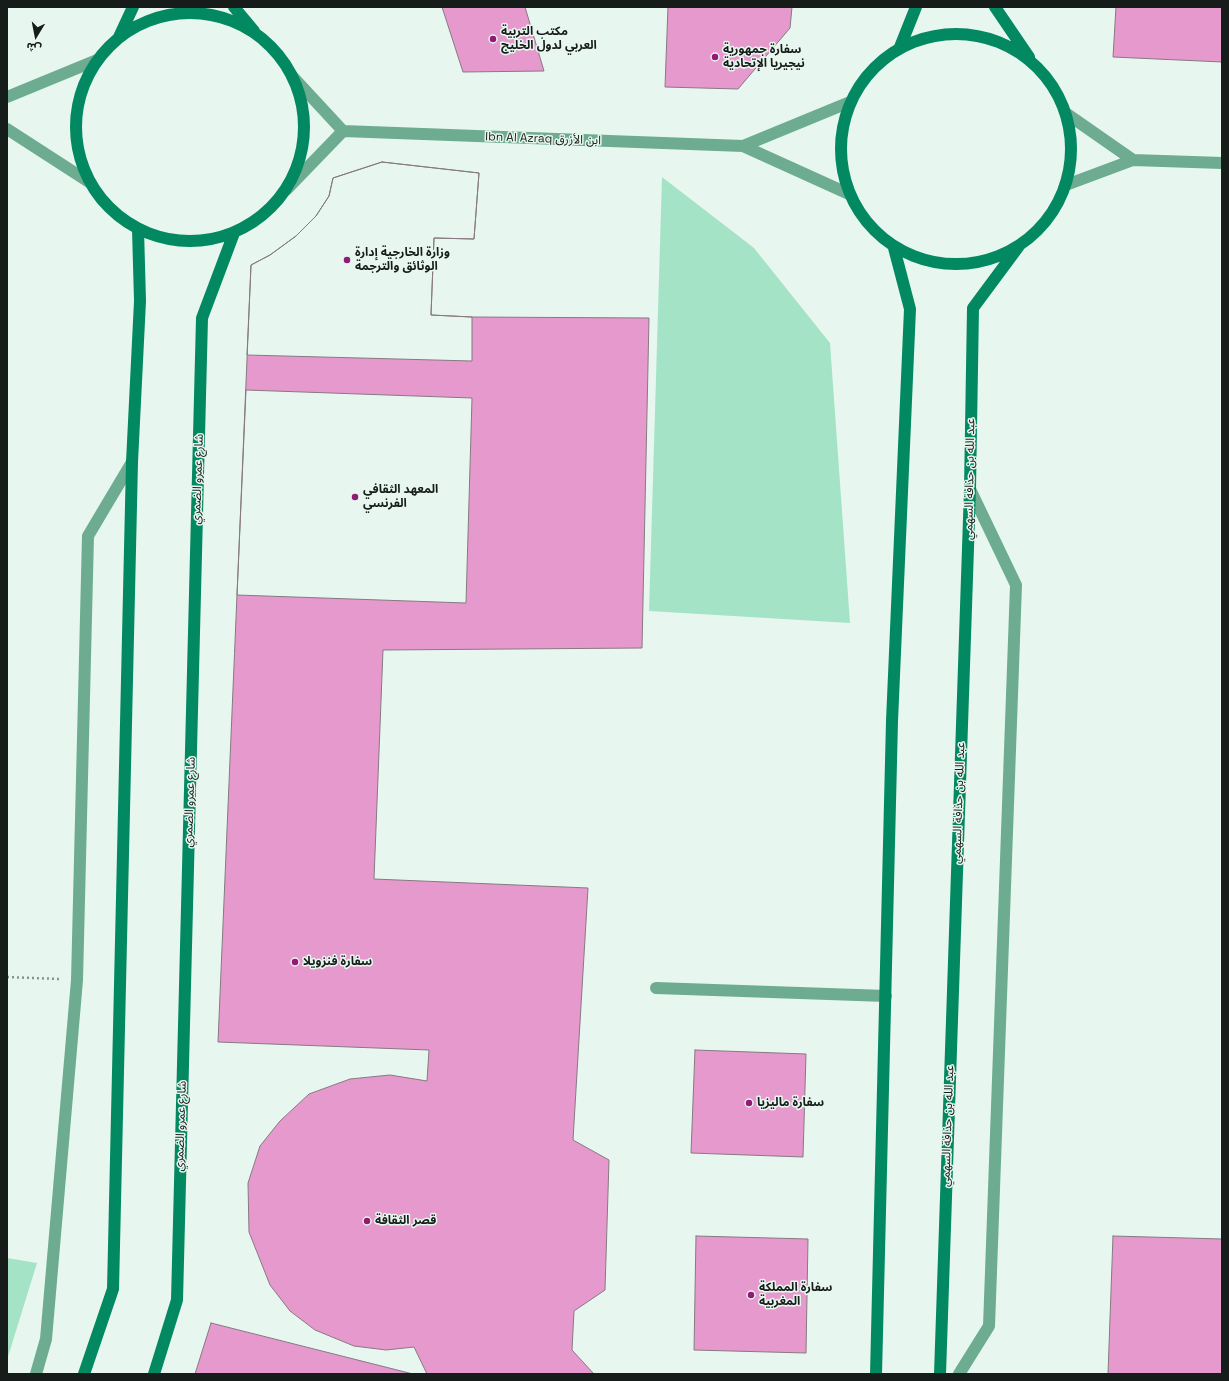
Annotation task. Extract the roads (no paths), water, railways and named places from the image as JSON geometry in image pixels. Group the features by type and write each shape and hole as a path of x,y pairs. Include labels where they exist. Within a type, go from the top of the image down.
{"street":[{"path":"119,37 133,7"},
{"path":"234,7 258,35 278,54 293,77 343,131 262,216 234,233 202,241 169,240 138,229 110,210 89,182 77,150 75,118 82,87 97,60 119,37 152,19 188,13 225,18 258,35"},
{"path":"900,47 916,7"},
{"path":"994,7 1032,61 1053,85 1067,114 1072,146 1066,185 1048,220 1019,246 982,262 956,265 930,262 894,248 863,218 849,194 841,164 841,132 850,102 870,70 900,47 937,34 971,34 1004,43 1032,61"},
{"path":"7,97 97,60"},
{"path":"286,190 302,154 304,115 293,77"},
{"path":"743,146 850,102"},
{"path":"1067,114 1133,160"},
{"path":"7,129 89,182"},
{"name":"Ibn Al Azraq ابن الأزرق","path":"343,131 743,146"},
{"path":"743,146 849,194"},
{"path":"1066,185 1133,160 1222,163"},
{"path":"84,1374 113,1289 132,462 140,301 138,229"},
{"name":"شارع عمرو الضمري","path":"154,1374 177,1300 202,318 234,233"},
{"name":"عبد الله بن حذافة السهمي","path":"940,1374 970,488 973,308 1019,246"},
{"path":"876,1374 892,721 910,309 894,248"},
{"path":"36,1374 46,1339 77,980 88,536 132,462"},
{"path":"959,1374 989,1326 1016,585 970,488"},
{"path":"656,988 886,996"}],"place":[{"name":"مكتب التربية العربي لدول الخليج","path":"493,39"},
{"name":"سفارة جمهورية نيجيريا الإتحادية","path":"715,57"},
{"name":"وزارة الخارجية إدارة الوثائق والترجمة","path":"347,260"},
{"name":"المعهد الثقافي الفرنسي","path":"355,497"},
{"name":"سفارة فنزويلا","path":"295,962"},
{"name":"سفارة ماليزيا","path":"749,1103"},
{"name":"قصر الثقافة","path":"367,1221"},
{"name":"سفارة المملكة المغربية","path":"751,1295"}]}
